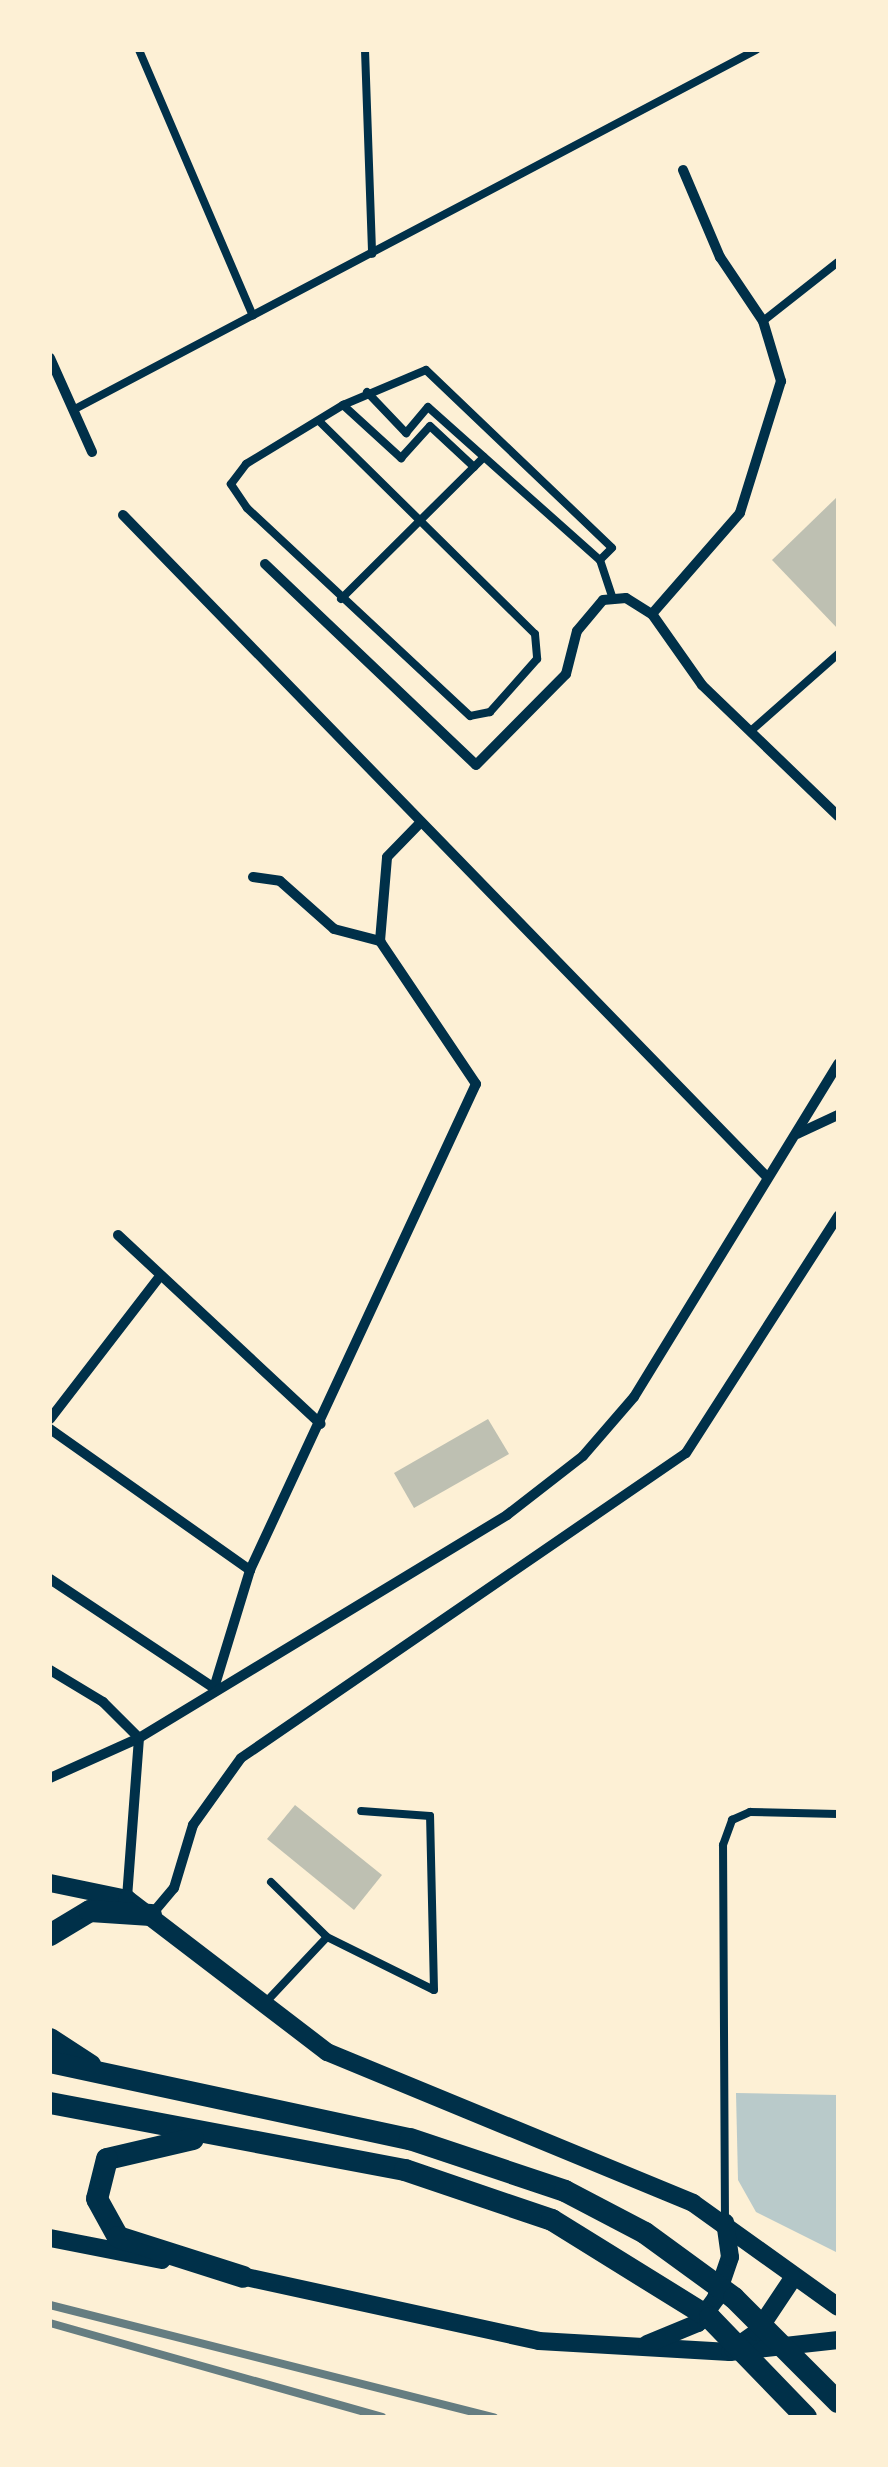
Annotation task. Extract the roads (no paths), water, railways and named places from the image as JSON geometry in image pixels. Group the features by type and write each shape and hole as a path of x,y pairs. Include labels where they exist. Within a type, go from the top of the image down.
{"main road":[{"path":"50,1935 90,1911 152,1915"},
{"path":"50,2039 102,2072"},
{"path":"50,2062 410,2139 565,2191 645,2233 734,2298 838,2402"},
{"path":"50,2103 405,2170 552,2220 630,2260 710,2318 806,2417"},
{"path":"229,2137 127,2148 107,2159 97,2199 118,2237 243,2276"}],"street":[{"path":"652,614 740,513 765,447 780,381 763,321 720,257 683,170"},
{"path":"50,358 92,452"},
{"path":"123,515 418,825 767,1177"},
{"path":"265,564 476,765 566,674 577,632 614,599 652,614 702,685 753,729 838,816"},
{"path":"214,1688 250,1570 476,1084 380,941 386,856 418,825"},
{"path":"253,877 280,881 334,928 380,941"},
{"path":"50,1778 139,1738 214,1688 507,1515 583,1456 634,1397 838,1064"},
{"path":"796,1134 838,1115"},
{"path":"152,1915 174,1888 193,1826 241,1758 363,1667 642,1492 686,1453 838,1216"},
{"path":"118,1235 158,1279 320,1424"},
{"path":"50,1419 158,1279"},
{"path":"50,1428 250,1570"},
{"path":"50,1578 214,1688"},
{"path":"50,1670 103,1702 139,1738"},
{"path":"120,1895 139,1738"},
{"path":"50,1884 120,1895 152,1915 165,1936 260,2008 327,2052 725,2222 794,2278 838,2307"},
{"path":"644,2346 698,2323 716,2298 730,2257 725,2222"},
{"path":"50,2225 85,2245"},
{"path":"50,2238 538,2341 730,2352 838,2340"},
{"path":"730,2352 758,2332 794,2278"}],"lane":[{"path":"139,50 252,316"},
{"path":"366,50 372,254"},
{"path":"73,410 756,50"},
{"path":"763,321 838,262"},
{"path":"319,421 540,645 490,712 462,712 341,599 231,484 246,464 343,404 426,370 612,548 600,560"},
{"path":"367,392 406,433 428,407 600,560 614,599"},
{"path":"343,404 401,458 430,426 474,467"},
{"path":"341,599 484,456"},
{"path":"753,729 838,654"},
{"path":"271,1882 327,1936 434,1990 430,1816 362,1812"},
{"path":"725,2222 724,1845 732,1820 750,1812 838,1814"},
{"path":"260,2008 327,1936"}],"railway":[{"path":"50,2305 494,2417"},
{"path":"50,2323 382,2417"}]}
